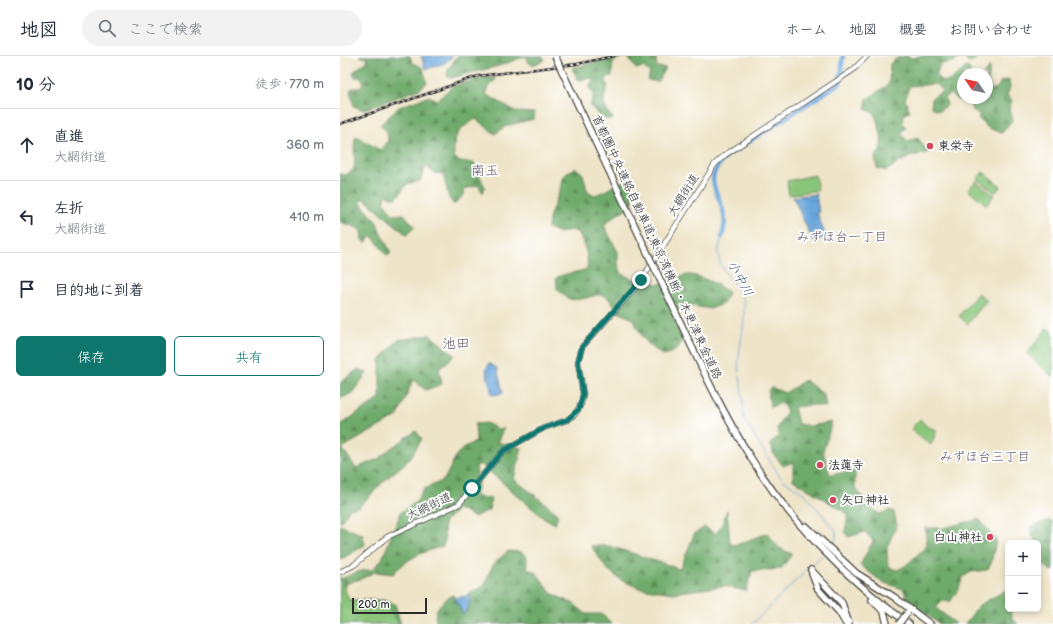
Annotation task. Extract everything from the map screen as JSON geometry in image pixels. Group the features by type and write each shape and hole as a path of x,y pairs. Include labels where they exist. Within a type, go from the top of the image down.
{"highway":[{"name":"首都圏中央連絡自動車道;東京湾横断・木更津東金道路","path":"555,56 694,351 714,392 743,445 771,487 825,548 865,590 910,624"},
{"name":"首都圏中央連絡自動車道;東京湾横断・木更津東金道路","path":"743,445 777,492 802,522 848,572 910,624"},
{"path":"802,522 881,608 888,624"},
{"path":"825,548 834,552 856,573 894,597 909,613 930,624"},
{"path":"846,624 840,612 818,589 810,570 842,602 849,624"},
{"path":"899,624 909,613"},
{"path":"902,624 909,613"}],"main road":[{"name":"大網街道","path":"340,572 354,565 387,537 459,504 503,451 544,428 567,420 575,414 581,404 583,394 578,362 582,347 636,288 715,164 725,155 857,68 867,56"}],"green space":[{"path":"359,56 410,56 412,62 423,68 427,83 420,89 363,110 354,106 350,91 352,88 361,88 363,81 361,77 355,77 353,72 366,62 367,58"},
{"path":"457,56 526,56 499,66 450,78 447,76 448,70"},
{"path":"526,56 542,56 545,60 533,65 528,62"},
{"path":"621,56 627,56 614,62 612,67 612,76 607,77 606,83 608,85 604,103 605,107 614,119 610,120 600,116 590,106 594,94 589,88 594,78 578,80 572,68"},
{"path":"627,56 656,56 657,67 666,68 658,82 648,80 650,72 643,67 636,69"},
{"path":"905,56 912,58 920,56 976,56 975,60 970,63 967,62 965,58 959,58 954,62 940,64 936,76 943,82 952,80 957,75 957,99 949,94 945,99 947,105 939,111 931,107 932,98 943,91 936,84 910,86 905,100 910,111 903,116 905,119 902,122 906,128 901,133 907,141 918,138 928,152 908,158 886,171 877,168 875,157 881,147 881,135 874,113 865,109 867,99 889,84 890,64 897,58"},
{"path":"485,76 496,79 486,91 487,95 517,112 535,113 534,119 506,126 495,134 476,119 460,130 454,143 454,157 460,162 474,163 485,187 483,193 478,185 465,189 462,197 454,205 449,198 443,174 434,173 426,166 420,181 407,184 396,199 386,195 384,202 393,215 404,214 415,227 407,235 363,198 360,202 378,224 378,227 391,253 388,256 371,236 366,243 362,240 361,232 358,228 340,222 340,174 346,175 354,169 354,144 356,136 380,150 388,141 387,132 380,125 399,107 429,96 437,100 453,86"},
{"path":"1009,79 1010,87 1007,95 1012,100 1009,110 1013,119 1002,133 988,128 978,118 980,115 972,110 970,104 993,104 993,90 998,87 1000,82"},
{"path":"576,168 583,174 587,190 594,195 626,181 633,189 633,203 604,225 618,252 618,265 622,274 639,281 652,284 671,282 686,275 692,275 709,281 728,292 724,303 711,309 681,304 677,320 681,334 681,341 679,347 674,351 663,355 653,348 642,336 634,320 616,311 606,297 596,295 584,299 569,299 557,289 556,278 587,269 587,255 579,233 571,230 559,233 548,228 550,214 563,179 567,173"},
{"path":"983,172 1001,186 995,193 977,179"},
{"path":"815,175 818,190 789,195 787,181"},
{"path":"976,181 994,195 987,205 968,190"},
{"path":"978,293 987,300 968,324 959,316"},
{"path":"1047,328 1053,332 1053,377 1027,354"},
{"path":"430,335 455,355 439,369 442,384 426,390 413,380 398,416 342,448 356,468 378,459 416,431 422,439 409,460 385,480 359,507 349,509 340,523 340,425 380,398 380,360 398,340"},
{"path":"358,369 367,373 352,393 340,399 340,383"},
{"path":"805,380 824,395 826,407 813,405 794,407 798,424 811,426 832,422 823,451 830,475 855,470 855,488 874,511 880,514 890,510 894,512 897,525 887,547 888,567 897,570 902,568 927,546 925,528 943,528 979,519 996,540 991,564 987,570 971,572 963,577 959,588 950,602 943,601 936,608 956,624 940,624 911,604 903,589 882,582 860,565 873,541 865,532 848,537 845,532 848,514 793,480 793,462 783,466 773,453 772,447 769,445 779,435 777,428 787,411 782,403 770,407 768,390 771,387 785,393"},
{"path":"920,419 928,427 937,430 931,445 911,429"},
{"path":"487,423 497,429 504,428 497,442 522,448 514,479 558,515 555,524 541,516 482,465 476,465 478,486 475,496 491,499 489,510 474,517 458,509 444,523 445,540 443,546 416,556 398,568 393,574 375,572 345,584 344,593 349,600 385,600 395,604 401,624 340,624 340,579 359,571 372,570 382,559 401,512 417,501 424,489 444,480 457,454 466,446 476,442 475,424"},
{"path":"727,510 730,544 736,545 767,533 779,548 792,554 781,569 752,571 746,591 724,586 673,593 639,588 621,580 607,569 591,546 610,546 680,569 694,534 705,527 716,534 722,524"},
{"path":"1047,521 1053,521 1053,572 1041,563 1041,540 1035,540 1030,527"},
{"path":"340,525 363,535 365,545 340,560"},
{"path":"508,551 521,552 527,557 527,569 536,572 551,593 574,604 586,614 601,614 613,624 437,624 435,614 439,606 453,595 463,615 469,606 470,592 481,587 485,583 493,565"},
{"path":"340,576 349,600 388,607 399,624 340,624"},
{"path":"1005,591 1005,612 1011,612 1012,619 1018,624 965,624 979,605"}],"water":[{"path":"421,56 453,56 445,63 427,69 425,68"},
{"path":"816,194 819,213 817,213 826,237 813,241 793,197"},
{"path":"489,363 497,368 503,393 492,395 486,370"},
{"path":"470,595 469,606 463,615 455,598"}],"waterway":[{"name":"小中川","path":"731,153 840,83 843,56"},
{"name":"小中川","path":"722,237 725,218 713,179 714,173 726,157"},
{"name":"小中川","path":"722,237 718,252 720,264 740,293 744,302 744,321 738,363 744,420 779,475 785,481 804,493 836,531 836,539 833,545"},
{"name":"小中川","path":"752,624 822,555"}],"railway":[{"path":"340,124 478,76 577,64 614,56"}],"place":[{"name":"東栄寺","path":"930,146"},
{"name":"法蓮寺","path":"820,465"},
{"name":"矢口神社","path":"833,500"},
{"name":"白山神社","path":"990,537"}],"district":[{"name":"南玉","path":"485,170"},
{"name":"みずほ台一丁目","path":"842,236"},
{"name":"池田","path":"456,343"},
{"name":"みずほ台三丁目","path":"985,456"}],"route":[{"path":"472,488 503,451 550,425 567,420 579,409 583,399 583,389 578,362 582,347 633,292 641,280"}]}
